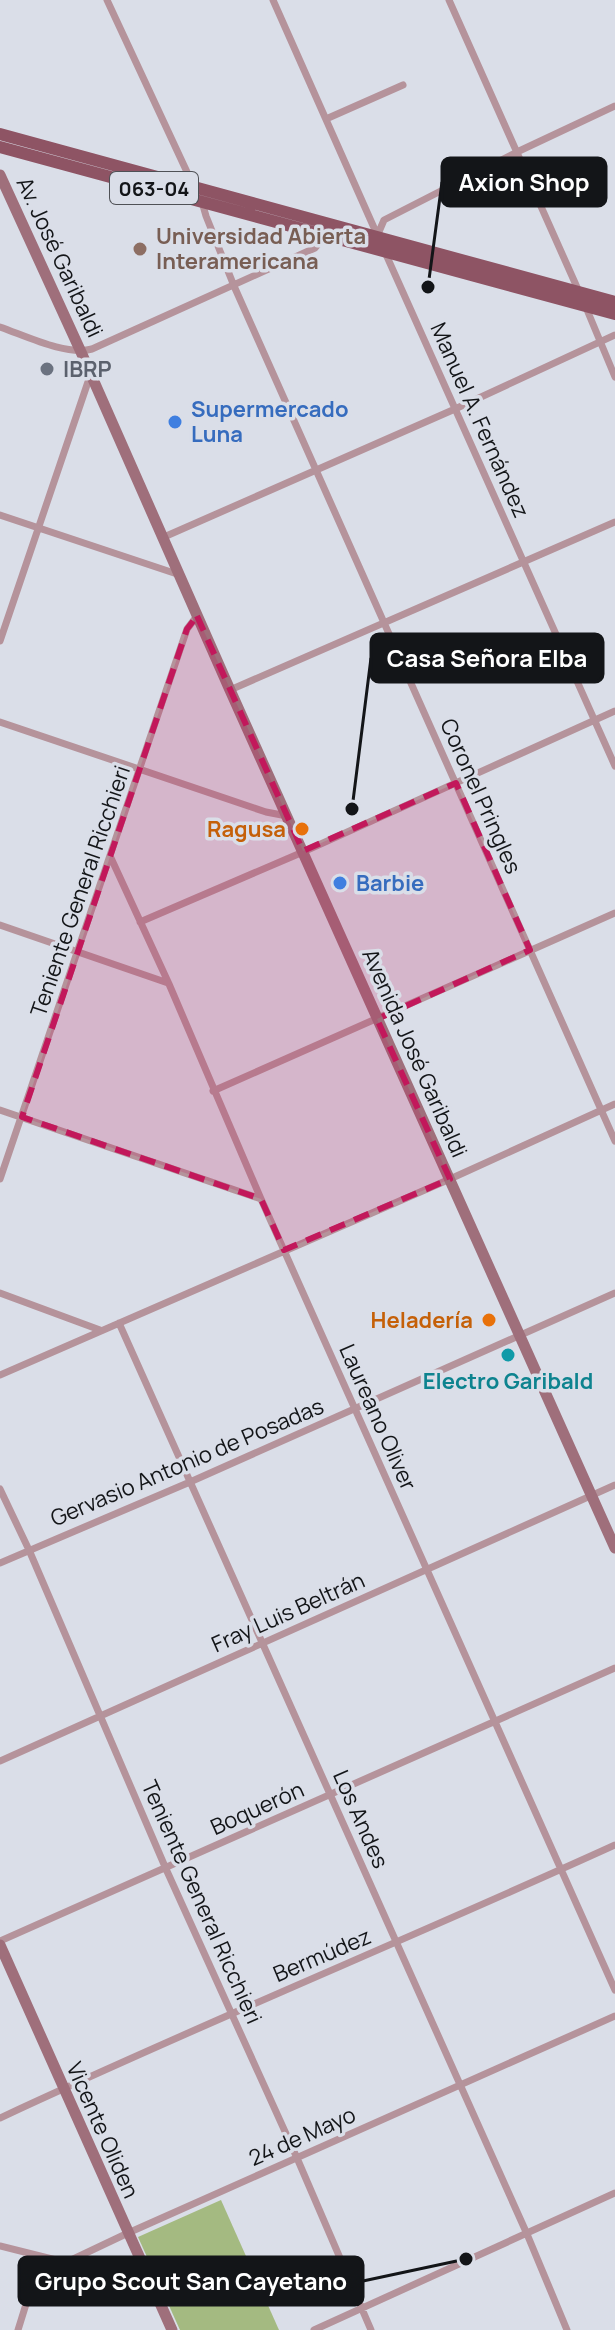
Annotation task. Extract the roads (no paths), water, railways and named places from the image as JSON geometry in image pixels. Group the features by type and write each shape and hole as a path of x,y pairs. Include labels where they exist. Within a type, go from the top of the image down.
{"main road":[{"name":"063-04","path":"0,134 186,184 385,252 615,314"},
{"name":"063-04","path":"0,147 202,201 328,230 378,236 615,302"},
{"name":"Av. José Garibaldi","path":"0,175 180,575"},
{"name":"Avenida José Garibaldi","path":"180,575 615,1548"},
{"name":"Vicente Oliden","path":"0,1943 172,2330"}],"street":[{"path":"107,0 187,172 186,184"},
{"name":"Manuel A. Fernández","path":"273,0 615,766"},
{"path":"449,0 615,377"},
{"path":"326,119 403,85"},
{"path":"378,236 384,220 615,106"},
{"name":"Coronel Pringles","path":"202,201 234,286 615,1141"},
{"path":"0,327 81,352 92,349 315,248 328,230"},
{"path":"164,537 615,335"},
{"path":"0,641 91,374"},
{"path":"0,515 180,575"},
{"path":"230,690 615,522"},
{"name":"Teniente General Ricchieri","path":"0,1179 187,629 197,616"},
{"path":"140,922 615,711"},
{"path":"0,722 266,812 287,816"},
{"name":"Laureano Oliver","path":"111,858 615,1990"},
{"path":"213,1091 615,913"},
{"path":"0,925 169,984"},
{"path":"0,1375 615,1104"},
{"path":"0,1110 261,1199"},
{"path":"0,1293 100,1330"},
{"name":"Gervasio Antonio de Posadas","path":"0,1563 615,1293"},
{"name":"Los Andes","path":"119,1323 527,2234 567,2330"},
{"name":"Fray Luis Beltrán","path":"0,1761 615,1485"},
{"name":"Teniente General Ricchieri","path":"0,1489 371,2330"},
{"name":"Boquerón","path":"0,1943 615,1668"},
{"name":"Bermúdez","path":"0,2118 615,1845"},
{"name":"24 de Mayo","path":"0,2246 69,2261 615,2016"},
{"path":"314,2330 615,2193"},
{"path":"18,2330 41,2256"}],"place":[{"name":"Universidad Abierta Interamericana","path":"140,249"},
{"name":"Axion Shop","path":"428,287"},
{"name":"IBRP","path":"47,369"},
{"name":"Supermercado Luna","path":"175,422"},
{"name":"Casa Señora Elba","path":"352,809"},
{"name":"Ragusa","path":"302,829"},
{"name":"Barbie","path":"340,883"},
{"name":"Heladería","path":"489,1320"},
{"name":"Electro Garibald","path":"508,1355"},
{"name":"Grupo Scout San Cayetano","path":"466,2259"}]}
